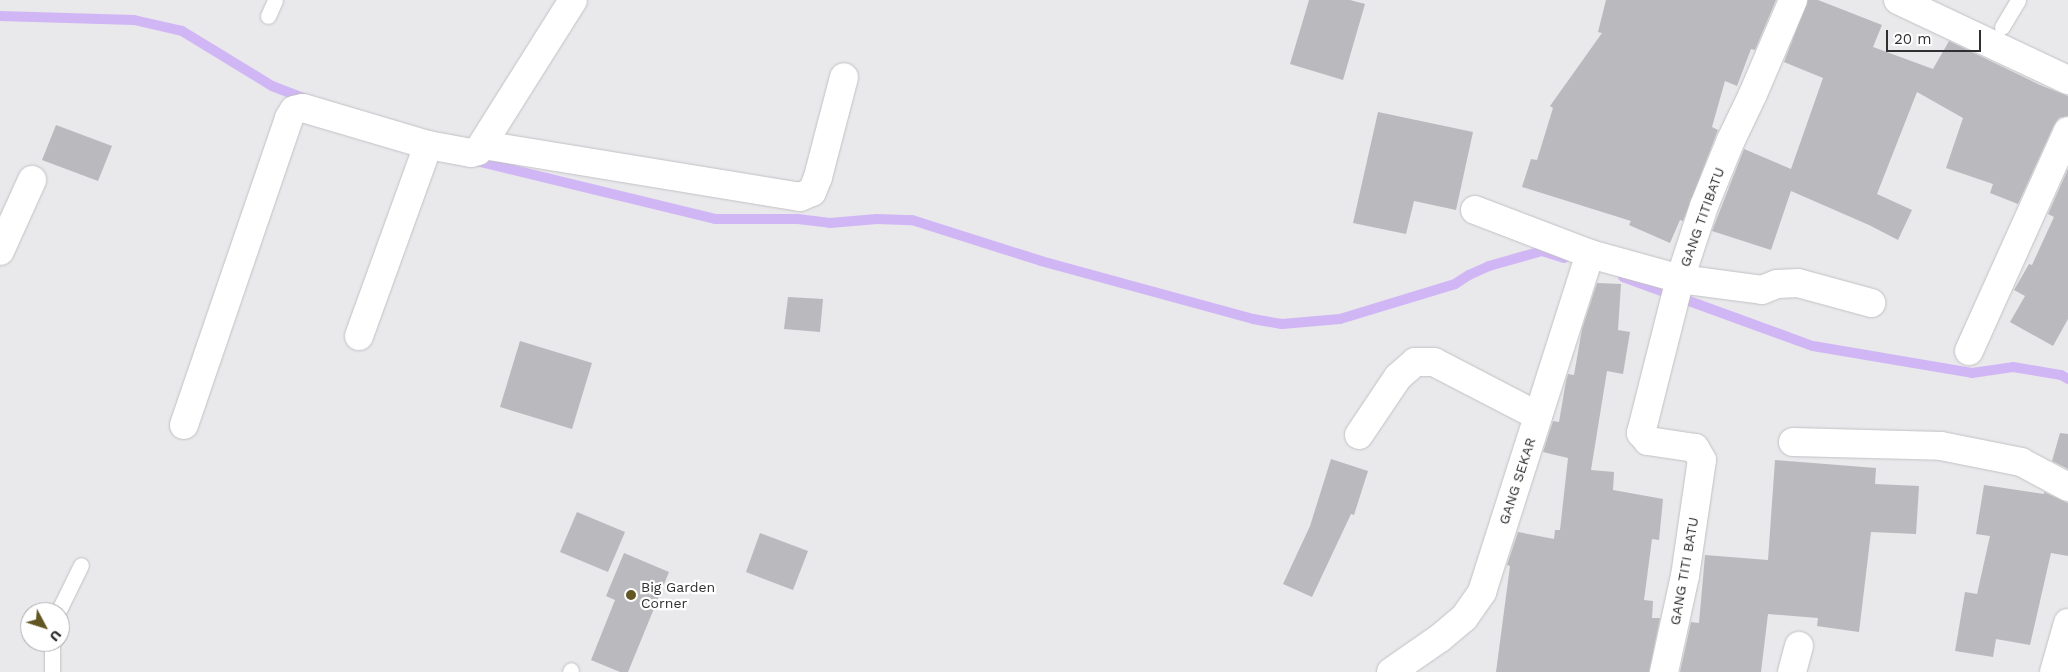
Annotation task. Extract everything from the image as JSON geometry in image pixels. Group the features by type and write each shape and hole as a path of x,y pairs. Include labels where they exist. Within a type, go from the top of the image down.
{"street":[{"path":"184,425 289,118 294,110 303,108 428,145 471,153 478,151 574,0"},
{"name":"GANG TITIBATU","path":"1702,469 1701,455 1695,448 1648,441 1641,433 1656,367 1677,291 1704,206 1793,0"},
{"path":"1898,0 2068,80"},
{"path":"483,145 800,197 812,192 818,178 844,77"},
{"path":"1969,351 2068,131"},
{"path":"359,336 428,145"},
{"path":"0,251 32,180"},
{"path":"1475,210 1588,262 1677,291 1762,290 1777,284 1798,283 1871,303"},
{"name":"GANG SEKAR","path":"1391,672 1464,618 1482,592 1588,262"},
{"path":"1359,435 1398,377 1415,362 1434,362 1538,416"},
{"path":"1793,442 1941,446 2021,462 2068,487"},
{"name":"GANG TITI BATU","path":"1664,672 1685,576 1702,469"},
{"path":"2054,672 2068,623"},
{"path":"1792,672 1799,646"}],"lane":[{"path":"268,16 275,0"},
{"path":"2002,27 2018,0"},
{"path":"63,602 81,565"},
{"path":"52,652 52,672"}],"building":[{"path":"1309,0 1350,0 1365,4 1343,80 1290,64"},
{"path":"1606,0 1776,0 1755,50 1751,49 1737,86 1725,81 1712,127 1718,130 1683,221 1680,220 1670,243 1629,225 1631,221 1522,187 1531,159 1537,160 1553,108 1550,106 1602,33 1598,32"},
{"path":"1808,0 1818,0 1882,25 1873,47 1933,69 1949,41 2040,85 2068,96 2068,116 2059,118 2054,125 2018,204 1990,193 1993,184 1946,168 1963,118 1917,92 1877,194 1912,210 1898,240 1869,225 1791,191 1771,250 1712,231 1744,149 1791,169 1823,78 1784,62"},
{"path":"1378,112 1473,132 1456,210 1414,201 1406,234 1353,223"},
{"path":"56,125 112,146 98,181 42,160"},
{"path":"2068,169 2068,319 2053,346 2010,322 2025,296 2014,290 2029,264 2032,265 2054,217 2048,214"},
{"path":"1597,283 1621,284 1618,330 1630,332 1623,374 1607,371 1591,470 1614,472 1613,490 1663,499 1659,540 1652,539 1644,600 1653,601 1652,618 1660,618 1649,672 1496,672 1510,566 1507,565 1518,532 1554,539 1555,530 1560,530 1568,458 1543,452 1553,421 1559,422 1566,381 1568,374 1574,375 1582,329"},
{"path":"788,297 823,299 820,332 784,329"},
{"path":"520,341 592,363 572,429 500,407"},
{"path":"2060,433 2068,434 2068,469 2052,461"},
{"path":"1331,459 1368,471 1354,515 1351,514 1312,597 1283,584 1310,526"},
{"path":"1775,460 1876,468 1875,484 1919,486 1916,534 1871,532 1859,632 1817,626 1818,618 1768,614 1761,672 1680,672 1691,622 1699,623 1705,555 1768,560"},
{"path":"1984,485 2044,494 2044,492 2068,503 2068,556 2051,553 2030,645 1996,639 1993,657 1955,651 1965,592 1977,594 1990,536 1976,534"},
{"path":"577,512 625,532 608,572 560,552"},
{"path":"760,533 808,551 793,590 746,572"},
{"path":"624,553 669,572 628,672 620,672 591,660 615,600 606,596"}],"waterway":[{"path":"0,16 134,20 182,31 272,86 308,100"},
{"path":"472,160 715,219 798,219 830,223 877,219 912,220 1041,261 1253,319 1282,324 1340,319 1455,284 1489,266 1542,251 1564,258"},
{"path":"1623,277 1813,346 1972,373 2013,367 2061,375 2068,379"}],"place":[{"name":"Big Garden Corner","path":"631,595"}]}
